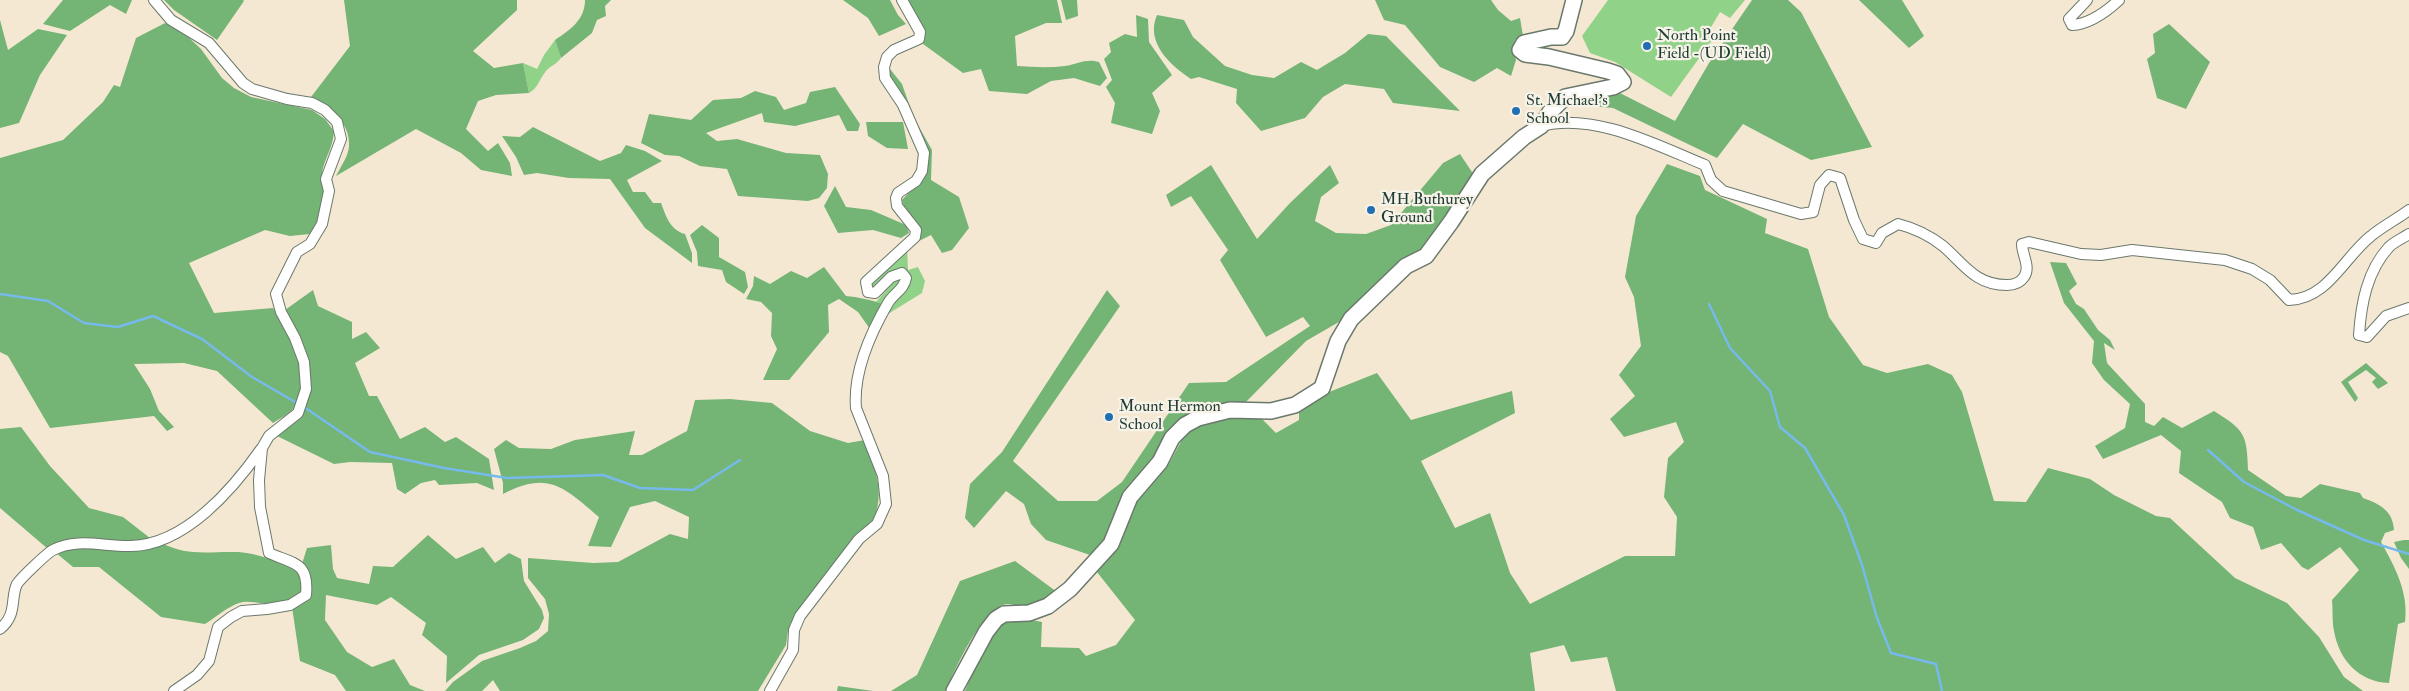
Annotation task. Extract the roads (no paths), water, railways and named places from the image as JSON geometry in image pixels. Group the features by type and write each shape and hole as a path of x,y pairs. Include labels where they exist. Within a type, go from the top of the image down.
{"main road":[{"path":"954,691 986,632 996,619 1004,614 1029,613 1048,606 1070,589 1111,544 1130,497 1160,462 1172,438 1185,425 1198,418 1230,410 1270,411 1287,408 1296,405 1322,388 1338,341 1351,319 1406,266 1426,256 1482,174 1524,136 1541,126 1550,112 1564,97 1613,87 1623,82 1617,74 1608,71 1549,57 1525,54 1520,50 1524,43 1562,37 1566,31 1574,0"}],"street":[{"path":"0,629 13,609 17,584 51,551 72,543 134,546 164,538 192,523 218,502 237,482 269,436 298,413 306,389 304,362 295,338 281,312 276,294 297,252 310,244 322,224 329,191 326,179 341,139 337,122 325,110 312,103 287,99 252,89 242,83 209,43 171,20 154,0"},
{"path":"770,691 793,650 794,630 800,616 859,539 877,524 886,504 883,476 856,408 855,398 857,375 866,350 882,313 892,297 904,285 906,278 902,274 896,274 875,293 868,292 866,282 915,237 916,230 896,206 896,198 898,193 916,181 922,171 924,153 903,105 885,78 884,67 888,57 894,50 919,39 920,32 902,0"},
{"path":"2087,0 2069,19 2072,25 2084,24 2110,8 2119,0"},
{"path":"1541,126 1553,123 1565,124 1628,134 1705,165 1711,180 1723,191 1801,214 1813,212 1820,185 1830,175 1840,178 1854,220 1863,239 1876,243 1882,233 1898,224 1917,229 1943,246 1957,262 1974,276 1995,285 2014,285 2024,277 2027,265 2022,254 2022,244 2028,242 2081,254 2101,255 2132,250 2225,260 2252,270 2270,280 2289,300 2300,300 2313,294 2325,284 2371,235 2409,210"},
{"path":"2409,234 2390,246 2373,272 2364,292 2360,335 2367,337 2386,316 2409,308"},
{"path":"174,691 197,675 209,661 218,627 231,617 242,611 267,610 290,605 306,595 307,581 304,571 295,562 269,553 260,498 259,480 262,448"}],"waterway":[{"path":"0,294 48,301 84,323 118,327 153,316 202,339 252,377 297,403"},
{"path":"1709,304 1730,348 1770,391 1780,427 1805,448 1844,515 1862,565 1877,618 1891,653 1936,664 1942,691"},
{"path":"304,407 370,452 444,468 507,478 603,475 640,488 693,490 740,460"},
{"path":"2208,450 2244,482 2297,510 2364,540 2409,554"}],"place":[{"name":"North Point Field -(UD Field)","path":"1647,46"},
{"name":"St. Michael's School","path":"1516,111"},
{"name":"MH Buthurey Ground","path":"1371,210"},
{"name":"Mount Hermon School","path":"1109,417"}]}
